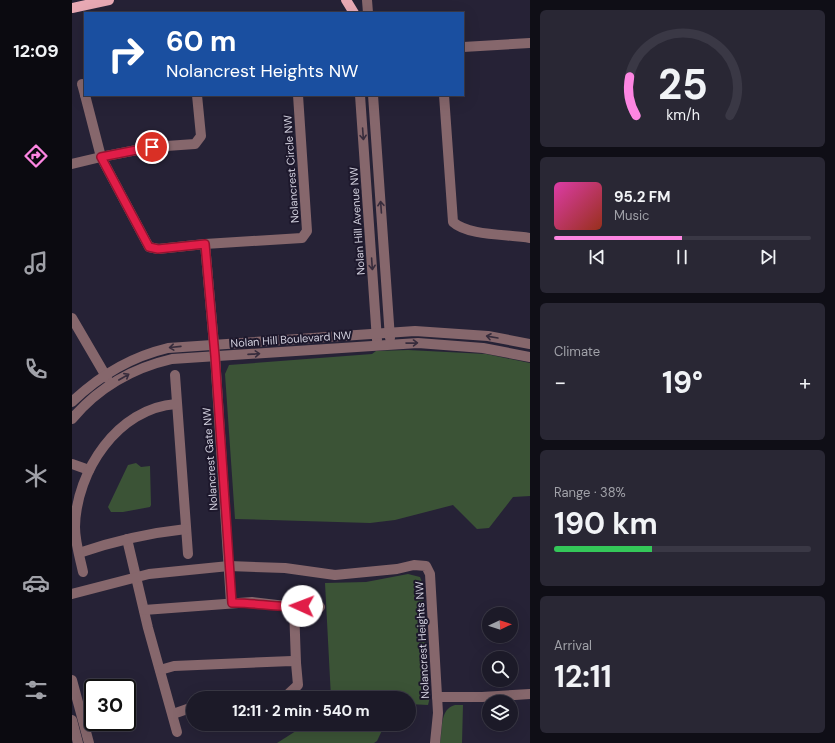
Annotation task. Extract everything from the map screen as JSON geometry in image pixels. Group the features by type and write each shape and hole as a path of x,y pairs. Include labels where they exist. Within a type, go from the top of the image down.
{"main road":[{"path":"72,8 109,0"},
{"path":"346,0 353,12"}],"street":[{"path":"353,0 354,12"},
{"path":"367,0 368,12"},
{"path":"464,48 530,43"},
{"path":"82,84 84,91"},
{"path":"85,96 101,157"},
{"path":"72,164 152,147 195,144 201,136 197,96"},
{"name":"Nolancrest Circle NW","path":"101,157 149,247 158,249 205,244 302,238 307,231 298,96"},
{"name":"Nolan Hill Avenue NW","path":"360,96 377,344"},
{"path":"373,96 390,344"},
{"path":"444,96 453,222 459,228 530,238"},
{"path":"205,244 215,350"},
{"path":"72,318 111,385"},
{"name":"Nolan Hill Boulevard NW","path":"72,419 96,395 135,372 159,362 215,350 389,332 422,331 488,336 530,344"},
{"name":"Nolan Hill Boulevard NW","path":"72,402 104,374 122,364 155,351 168,348 215,350 418,343 483,348 530,357"},
{"name":"Nolancrest Gate NW","path":"215,350 229,566"},
{"path":"175,375 188,554"},
{"path":"83,572 78,553 75,528 78,504 89,470 102,448 128,422 161,405 176,404"},
{"path":"72,464 89,470"},
{"path":"78,553 127,539 161,532 186,529"},
{"path":"127,539 135,577 177,732"},
{"name":"Nolancrest Heights NW","path":"72,594 135,577 169,571 229,566 285,568 335,575 397,569 414,565 426,566 430,574 437,697 438,727 435,743"},
{"path":"229,566 232,603"},
{"path":"144,610 252,602 294,607 310,605 320,607"},
{"path":"292,691 298,685 294,607"},
{"path":"160,670 174,666 292,661 296,663"},
{"path":"72,680 89,743"},
{"path":"437,697 482,697 530,694"},
{"path":"173,714 186,709"},
{"path":"72,720 78,743"}],"green space":[{"path":"408,350 486,354 530,363 530,496 513,497 489,528 477,529 453,505 395,520 370,523 235,519 225,374 229,365 372,354 376,351"},
{"path":"136,463 141,467 150,466 150,507 123,512 111,512 108,507 128,465"},
{"path":"408,574 420,577 422,582 430,697 428,705 416,704 416,691 331,691 325,583 366,582"},
{"path":"455,705 463,705 462,743 440,743 444,715 450,707"},
{"path":"296,731 382,731 377,741 374,743 277,743"}],"route":[{"path":"152,147 101,157 149,247 158,249 205,244 215,356 232,603 252,602 294,607 302,606"}]}
